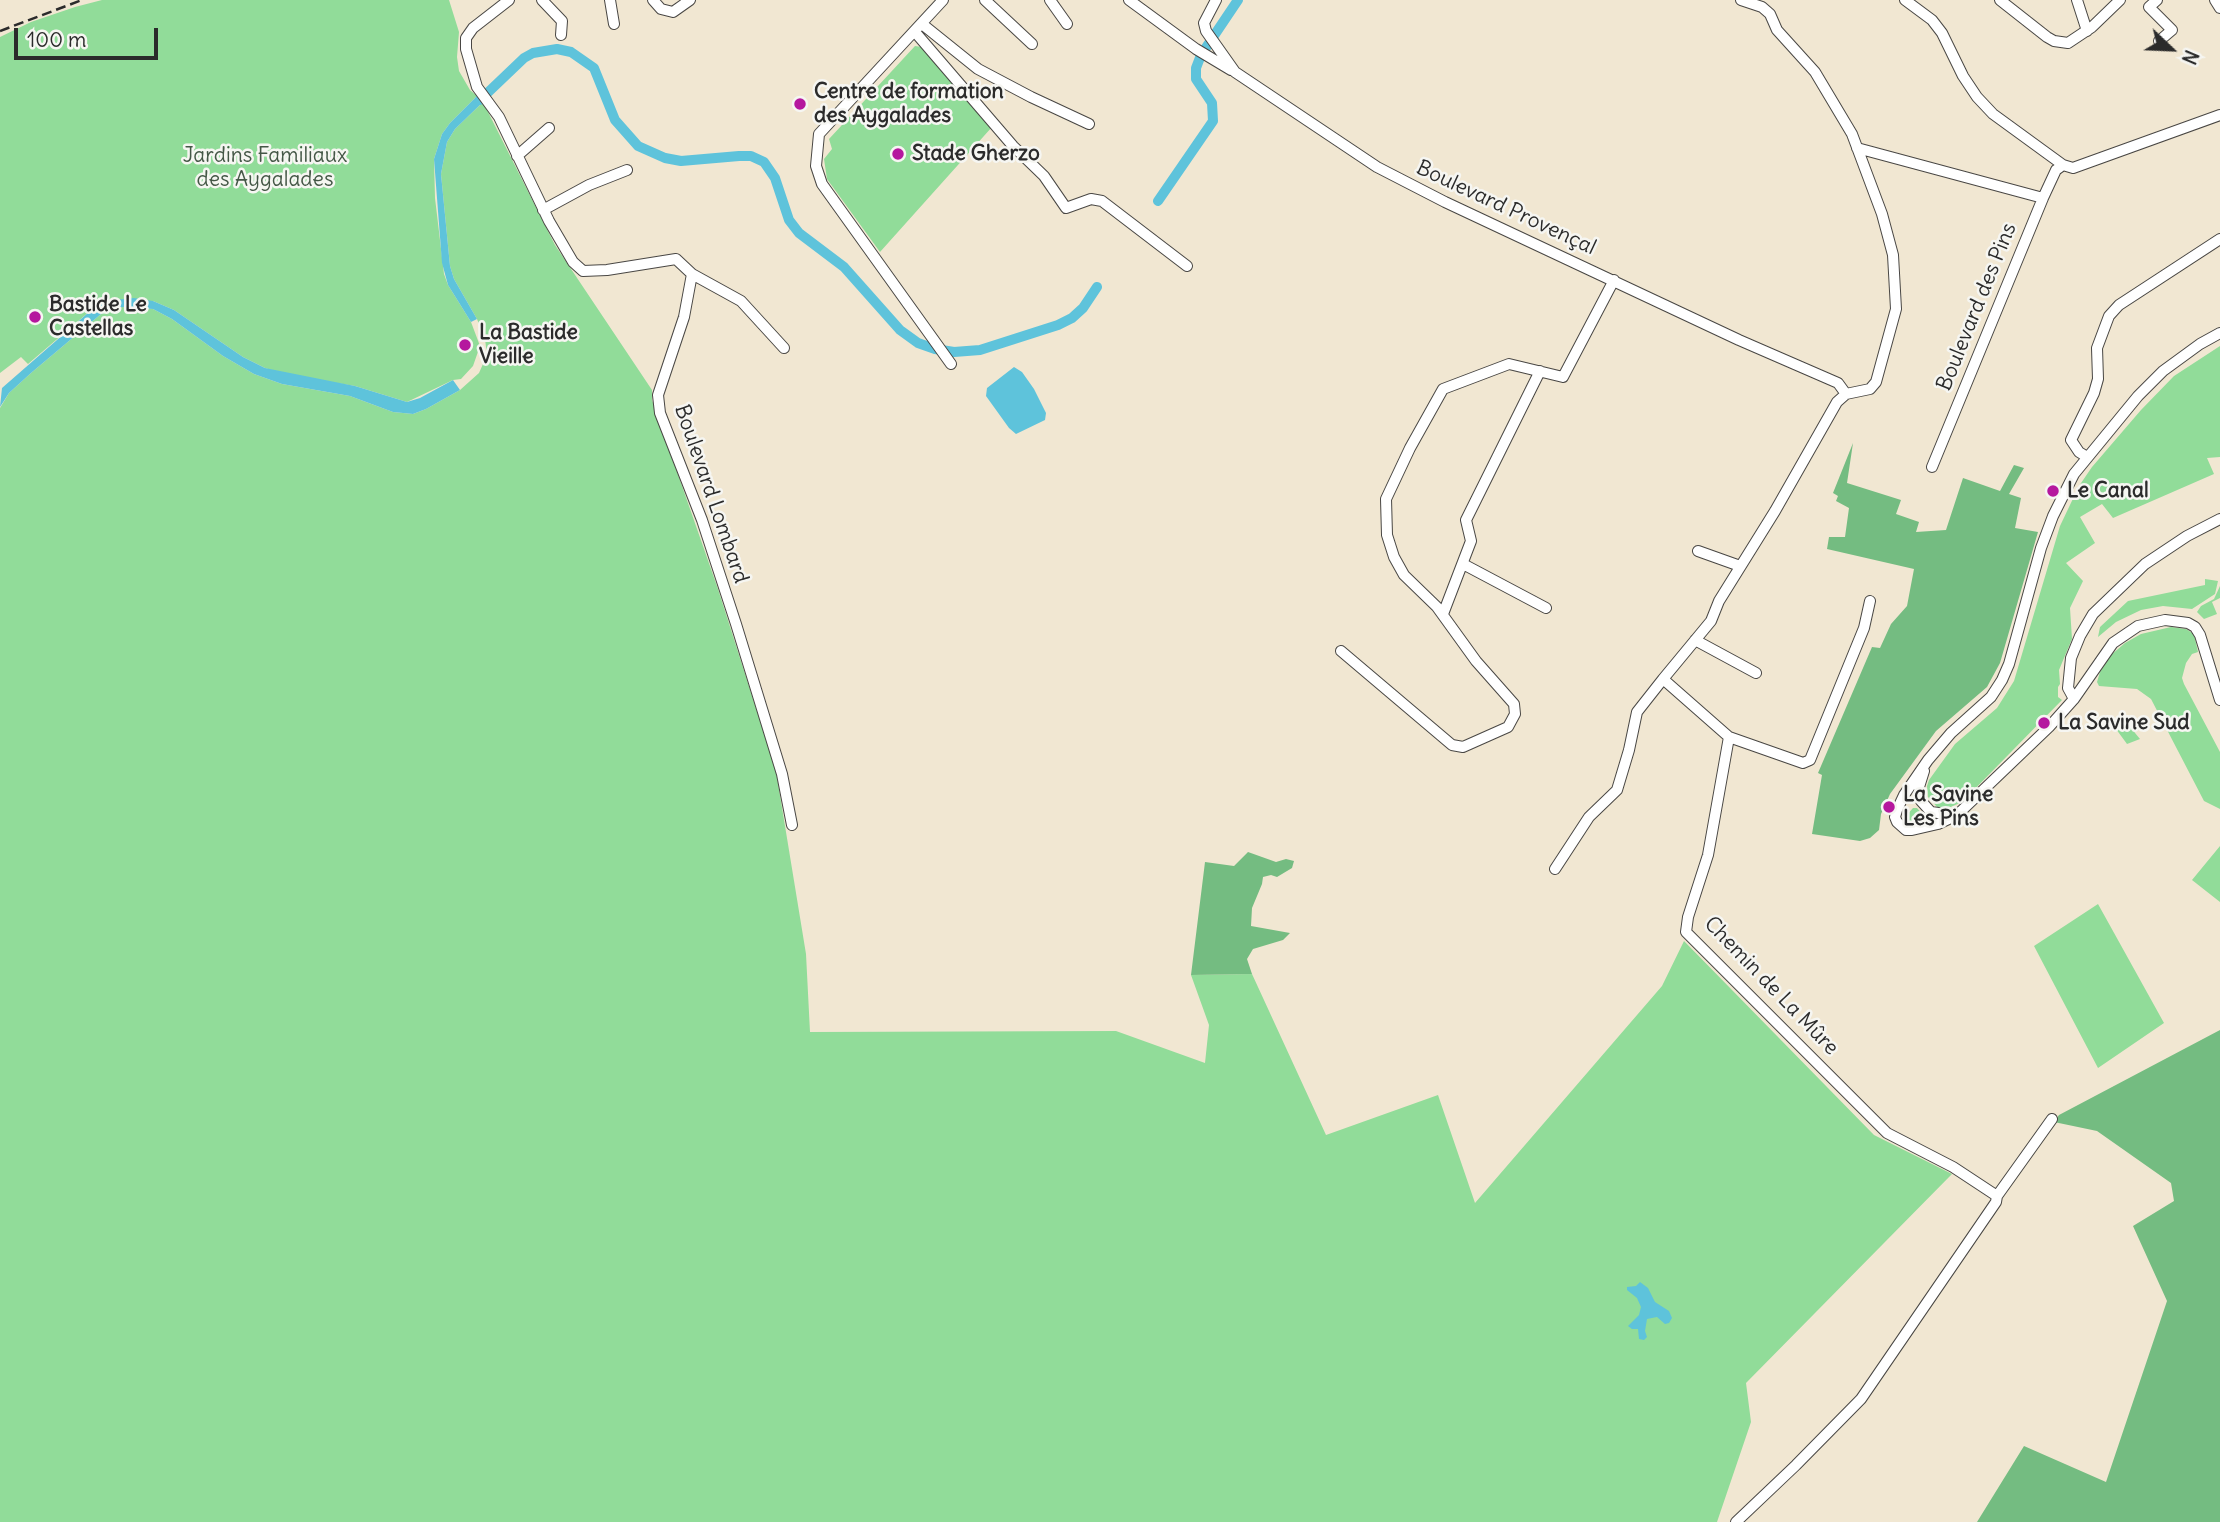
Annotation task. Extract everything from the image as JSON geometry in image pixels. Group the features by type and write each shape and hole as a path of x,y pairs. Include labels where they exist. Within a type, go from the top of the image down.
{"street":[{"path":"509,0 473,27 466,38 466,49 477,87 489,102 543,210 573,262 583,271 676,259 692,274 741,301 785,348"},
{"path":"542,0 562,21 561,35"},
{"path":"610,0 614,24"},
{"path":"653,0 661,9 673,12 690,0"},
{"path":"943,0 819,134 816,166 822,184 951,364"},
{"path":"985,0 1032,44"},
{"path":"1050,0 1067,23"},
{"path":"1129,0 1196,49 1235,72"},
{"name":"Boulevard Provençal","path":"1216,0 1204,23 1206,31 1235,72 1377,167 1445,202 1838,383 1846,394"},
{"path":"1555,869 1589,817 1617,790 1637,712 1711,621 1719,601 1775,511 1837,402 1846,394 1870,389 1876,382 1891,332 1897,294 1893,255 1882,214 1857,148 1815,72 1777,30 1770,14 1762,7 1741,0"},
{"path":"1905,0 1932,20 1942,33 1963,76 1993,114 2063,165 2073,168 2220,115"},
{"path":"2000,0 2047,37 2061,43 2072,41 2087,31 2120,0"},
{"path":"2077,0 2087,31"},
{"path":"2157,0 2150,7 2172,30 2159,41"},
{"path":"2215,0 2220,8"},
{"path":"919,28 978,69 1089,124"},
{"path":"919,28 1013,146 1044,176 1066,208 1091,199 1102,201 1187,266"},
{"path":"517,156 549,128"},
{"path":"1857,148 2043,198"},
{"name":"Boulevard des Pins","path":"1931,467 2043,198 2056,170 2063,165"},
{"path":"543,210 589,185 627,170"},
{"path":"2087,457 2079,452 2071,440 2095,393 2098,379 2097,348 2109,316 2119,305 2220,239"},
{"name":"Boulevard Lombard","path":"692,274 684,317 658,396 660,413 702,520 736,624 782,774 792,825"},
{"path":"1341,651 1452,744 1463,747 1508,727 1515,714 1514,704 1476,661 1443,614 1404,575 1394,557 1388,535 1386,499 1410,448 1443,389 1509,364 1563,377 1614,280"},
{"path":"2220,334 2200,344 2163,371 2138,396 2069,482 2041,548 2009,664 2002,680 1991,697 1951,733 1928,760 1914,779 1895,817 1906,830 1938,824 1957,815 2049,727 2084,688 2103,654 2125,633 2152,622 2179,621 2195,627 2200,635 2220,700"},
{"path":"1443,614 1471,541 1466,520 1540,371"},
{"path":"2074,699 2068,688 2071,658 2080,636 2094,614 2145,564 2187,536 2220,519"},
{"path":"1698,551 1740,566"},
{"path":"1463,564 1546,608"},
{"path":"1663,679 1729,737 1803,763 1810,761 1864,628 1870,601"},
{"path":"1695,640 1756,673"},
{"name":"Chemin de La Mûre","path":"1729,737 1708,855 1688,917 1686,932 1887,1133 1961,1172 1997,1196"},
{"path":"1928,760 1919,787 1921,801 1931,812 1946,816 1957,815"},
{"path":"1736,1522 1861,1399 2052,1119"}],"green space":[{"name":"Jardins Familiaux des Aygalades","path":"102,0 449,0 459,32 459,71 470,90 477,96 442,134 434,159 435,198 444,274 471,322 480,346 473,366 461,379 453,380 407,402 355,386 287,375 243,357 174,310 153,301 97,305 28,364 21,357 0,373 0,37 31,22"},
{"name":"Stade Gherzo","path":"915,46 922,47 992,127 880,252 827,179 824,159 832,149 829,139"},
{"path":"483,102 555,245 652,390 652,400 718,589 776,771 806,954 810,1032 1116,1031 1205,1063 1209,1025 1191,975 1252,974 1326,1135 1438,1095 1475,1203 1662,986 1684,941 1874,1135 1952,1174 1746,1383 1751,1422 1717,1522 0,1522 0,408 9,393 101,314 122,307 153,309 254,374 282,384 350,396 393,412 413,414 460,390 479,373 487,355 485,339 477,319 454,279 450,266 441,174 447,142 455,129"},
{"path":"2220,346 2220,457 2207,458 2214,474 2113,518 2102,504 2080,517 2095,543 2066,563 2083,581 2070,608 2072,639 2059,670 2058,697 2062,700 1962,802 1946,809 1938,808 1928,797 1929,780 1955,744 1997,708 2014,681 2060,526 2079,486 2141,410 2174,376"},
{"path":"1853,443 1847,483 1901,500 1896,514 1919,522 1916,532 1946,530 1963,478 2000,491 2014,465 2024,468 2009,494 2021,498 2015,528 2038,532 2000,663 1987,687 1936,731 1890,794 1881,814 1879,830 1870,838 1860,841 1812,834 1822,775 1818,773 1872,647 1880,648 1891,624 1907,606 1914,569 1827,549 1829,537 1845,537 1849,508 1836,501 1838,496 1833,493"},
{"path":"2205,579 2218,581 2215,594 2192,609 2163,606 2141,610 2116,622 2098,637 2100,627 2128,601 2205,585"},
{"path":"2220,586 2220,598 2212,602 2217,614 2204,619 2197,612 2201,606 2214,599"},
{"path":"2171,627 2186,629 2194,634 2198,652 2192,654 2186,663 2182,678 2220,752 2220,809 2204,801 2151,699 2137,689 2099,686 2097,682 2111,655 2125,643 2141,634"},
{"path":"2126,722 2140,739 2127,744 2116,729"},
{"path":"1913,808 1917,808 1925,817 1912,825 1907,822 1906,816"},
{"path":"2220,846 2220,902 2192,880"},
{"path":"1248,852 1276,862 1286,859 1294,861 1292,868 1277,877 1263,877 1252,908 1251,926 1290,933 1283,940 1253,949 1247,959 1252,974 1191,975 1205,862 1234,866"},
{"path":"2098,904 2164,1023 2098,1068 2034,946"},
{"path":"2220,1030 2220,1522 1977,1522 2024,1446 2106,1482 2167,1301 2133,1226 2174,1201 2171,1183 2097,1131 2054,1122 2059,1115"}],"water":[{"path":"477,96 483,102 455,129 447,142 441,174 450,266 454,279 477,319 471,322 448,285 442,263 434,159 442,134"},
{"path":"134,298 153,301 174,310 243,357 265,368 355,386 407,402 453,380 460,390 413,414 393,412 350,396 282,384 254,374 153,309 122,307 101,314 9,393 0,407 2,388 97,305"},
{"path":"1014,367 1022,372 1034,389 1046,413 1045,420 1016,434 986,396 987,388"},
{"path":"1640,1282 1648,1288 1655,1302 1669,1311 1672,1318 1665,1324 1657,1317 1647,1319 1647,1337 1644,1340 1639,1339 1638,1329 1628,1326 1639,1315 1641,1307 1627,1287 1636,1286"}],"waterway":[{"path":"1158,201 1213,121 1212,103 1196,79 1196,68 1201,55 1238,0"},
{"path":"480,100 524,58 533,53 557,49 571,52 594,68 615,120 638,146 665,158 681,161 751,156 764,162 775,178 789,220 799,233 844,267 900,330 918,343 935,349 954,352 980,350 1058,325 1083,308 1097,287"}],"railway":[{"path":"0,31 82,0"}],"place":[{"name":"Centre de formation des Aygalades","path":"800,104"},
{"name":"Stade Gherzo","path":"898,154"},
{"name":"Bastide Le Castellas","path":"35,317"},
{"name":"La Bastide Vieille","path":"465,345"},
{"name":"Le Canal","path":"2053,491"},
{"name":"La Savine Sud","path":"2044,723"},
{"name":"La Savine Les Pins","path":"1889,807"}]}
